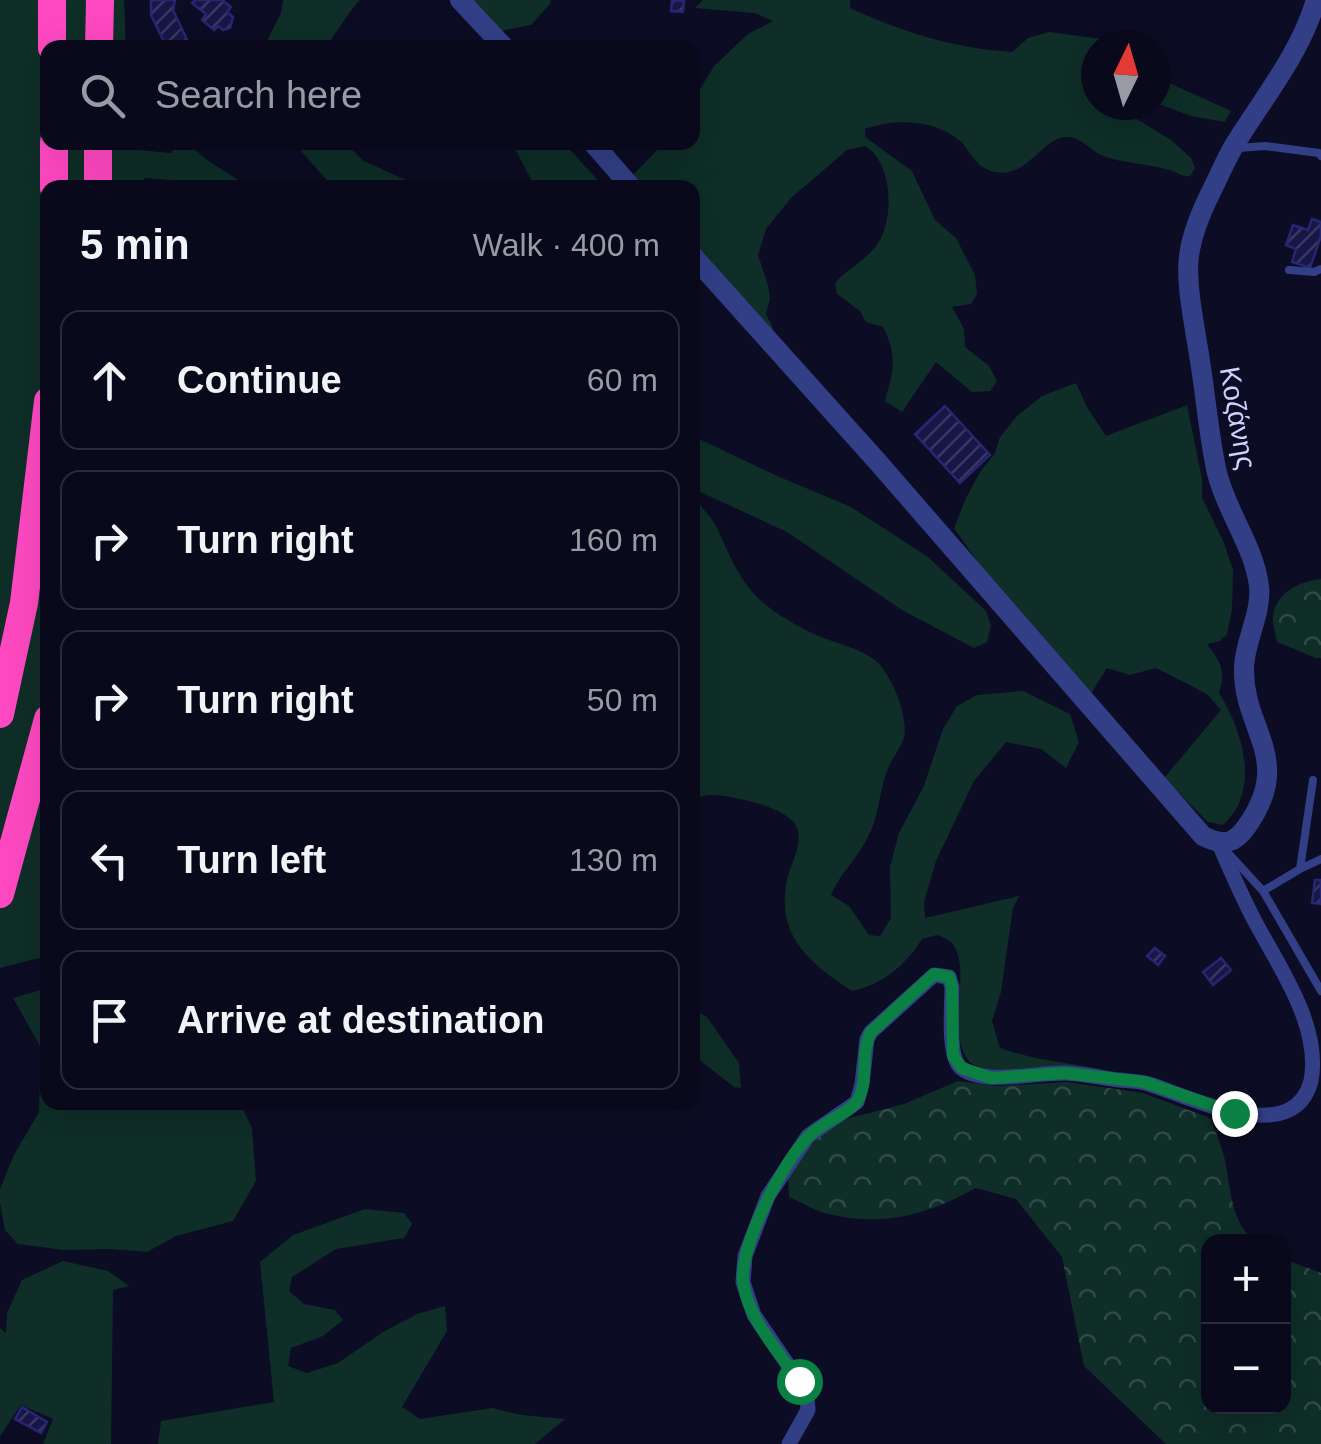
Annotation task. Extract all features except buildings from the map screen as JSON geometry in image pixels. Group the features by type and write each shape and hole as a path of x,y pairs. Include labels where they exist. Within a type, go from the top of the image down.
{"highway":[{"path":"52,0 52,40"},
{"path":"99,40 100,0"},
{"path":"54,150 54,180"},
{"path":"98,150 98,180"},
{"path":"0,714 24,603 40,468"},
{"path":"0,894 40,747"}],"street":[{"path":"460,0 498,40"},
{"name":"Κοζάνης","path":"1219,844 1240,836 1252,820 1268,772 1266,750 1247,696 1244,670 1260,591 1255,560 1231,514 1218,474 1188,258 1198,221 1232,148 1296,51 1316,0"},
{"path":"599,150 625,180"},
{"path":"700,264 1203,836 1219,844 1256,924 1298,997 1313,1044 1311,1082 1302,1099 1288,1112 1265,1116 1234,1113 1144,1082 1064,1073 991,1078 962,1068 953,1056 952,986 949,977 934,974 871,1032 857,1102 808,1136 768,1196 746,1256 743,1282 754,1315 799,1381 806,1398 808,1410 789,1444"}],"lane":[{"path":"1232,148 1265,146 1319,152 1321,156"},
{"path":"1289,270 1314,272 1321,268"},
{"path":"1300,869 1313,780"},
{"path":"1219,844 1263,891 1321,991"},
{"path":"1263,891 1321,859"}],"green space":[{"path":"0,0 124,0 126,40 40,40 40,150 195,150 238,180 40,180 40,958 0,968"},
{"path":"283,0 360,0 331,40 268,40"},
{"path":"466,0 551,0 531,25 496,32"},
{"path":"703,0 850,0 850,8 909,31 948,43 1012,52 1028,38 1049,32 1081,36 1081,120 1138,120 1171,140 1191,158 1195,168 1187,176 1117,160 1067,137 1050,144 1022,166 999,173 982,166 960,141 939,128 901,122 865,129 865,137 912,171 935,220 956,238 975,275 977,294 971,304 952,307 964,329 965,347 989,366 997,381 990,391 972,392 936,362 902,412 885,401 893,364 883,327 866,322 860,311 837,294 835,283 880,240 887,217 885,176 881,164 865,146 847,150 791,198 766,229 758,255 768,285 766,314 775,341 700,256 700,180 631,177 657,150 700,150 700,89 714,66 748,34 773,21 755,13 695,8"},
{"path":"1171,84 1231,111 1225,122 1171,109"},
{"path":"300,150 352,150 364,161 406,180 327,180"},
{"path":"516,150 570,150 598,180 531,180"},
{"path":"1076,383 1106,436 1187,405 1202,497 1233,570 1227,634 1220,641 1207,644 1221,667 1219,693 1235,725 1244,760 1242,795 1223,825 1208,822 1164,778 1221,710 1207,694 1156,668 1130,675 1107,668 1090,695 981,567 954,528 980,472 1017,416 1042,396"},
{"path":"700,439 851,507 928,557 986,611 991,626 987,642 974,648 902,610 787,532 700,492"},
{"path":"700,504 717,528 740,575 760,600 799,626 875,660 897,696 904,718 903,741 887,771 868,837 831,895 849,906 869,935 880,936 891,918 890,867 899,833 924,786 943,729 957,706 977,695 1023,691 1070,714 1079,742 1066,768 1041,749 1006,742 974,781 936,861 924,902 925,918 1019,896 1013,908 1001,992 992,1021 1000,1048 1110,1071 1063,1066 996,1071 973,1065 966,1057 959,1030 957,952 951,942 937,935 922,939 909,957 883,979 852,991 810,959 791,933 785,900 799,841 792,821 771,808 743,799 700,798"},
{"path":"1321,579 1321,658 1316,658 1277,642 1273,617 1278,601 1290,590"},
{"path":"40,990 40,1046 13,998"},
{"path":"700,1013 739,1063 741,1088 734,1087 700,1060"},
{"path":"40,1080 40,1110 243,1110 252,1128 256,1181 233,1221 176,1236 147,1252 64,1250 18,1244 5,1230 0,1189 39,1112"},
{"path":"958,1081 999,1086 1066,1082 1143,1093 1210,1118 1222,1149 1235,1212 1248,1234 1201,1234 1201,1414 1291,1414 1291,1262 1321,1273 1321,1444 1166,1444 1084,1366 1062,1257 1016,1199 976,1188 921,1212 865,1219 825,1213 789,1197 788,1178 810,1140 846,1119 904,1104"},
{"path":"365,1209 404,1213 412,1224 404,1238 336,1249 292,1277 289,1291 304,1304 335,1310 343,1320 323,1336 291,1348 288,1366 307,1373 338,1363 383,1332 417,1314 445,1306 447,1331 402,1407 420,1419 492,1408 565,1419 535,1444 158,1444 161,1421 274,1402 260,1262 293,1235"},
{"path":"63,1261 108,1271 129,1286 113,1290 111,1444 43,1444 53,1419 21,1405 0,1436 0,1328 6,1333 7,1313 22,1280"}],"route":[{"path":"799,1381 754,1315 743,1282 746,1256 768,1196 808,1136 857,1102 871,1032 934,974 949,977 952,986 953,1056 962,1068 991,1078 1064,1073 1144,1082 1234,1113"}]}
